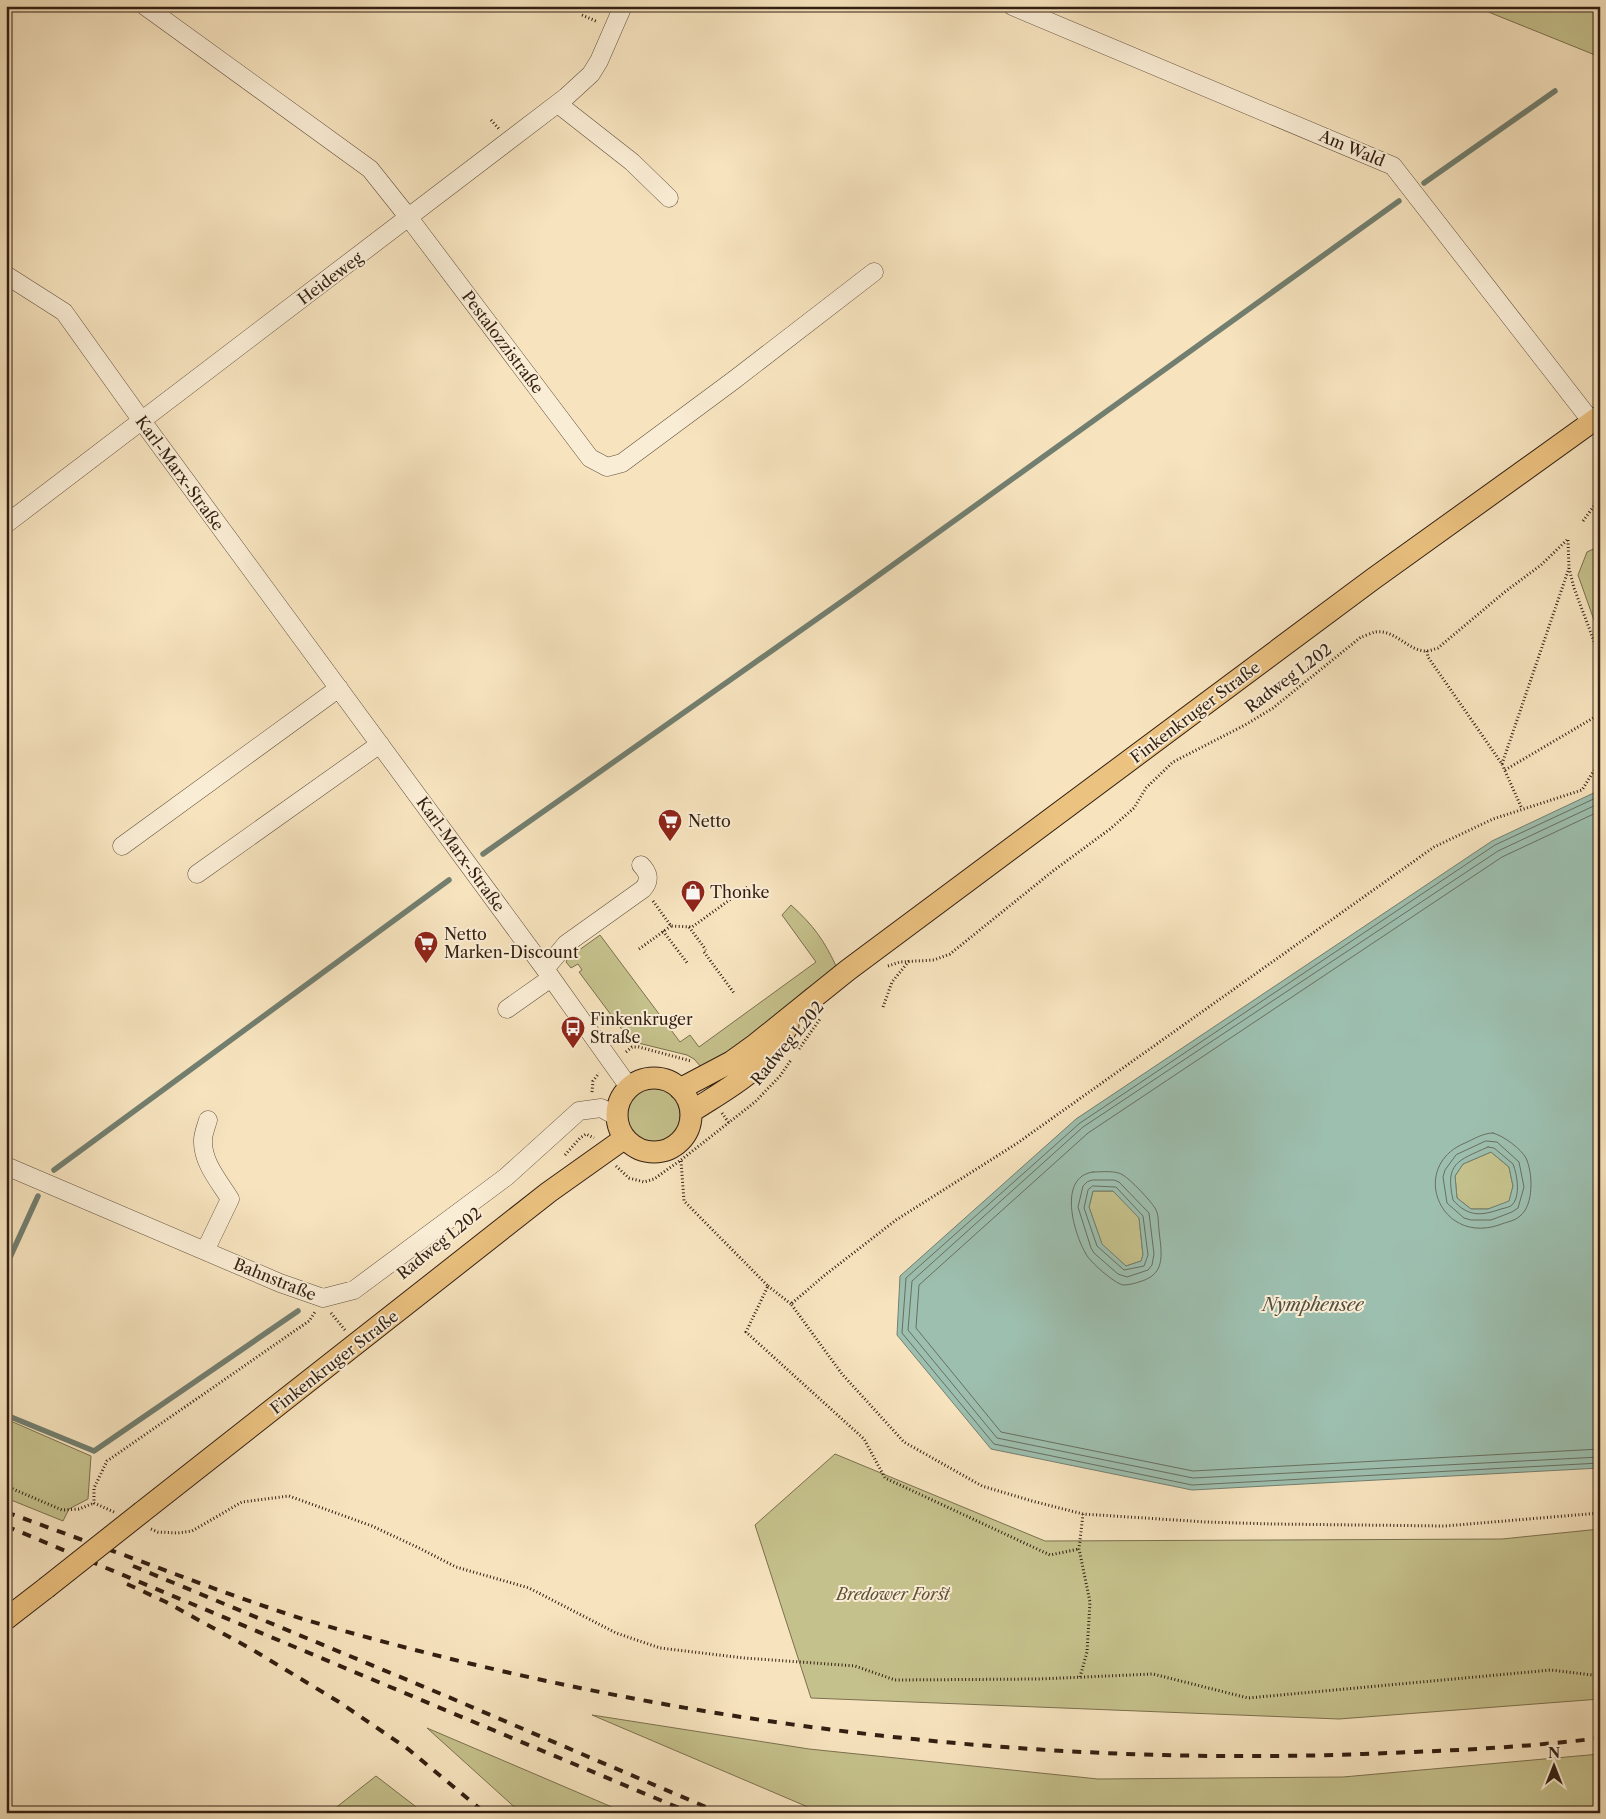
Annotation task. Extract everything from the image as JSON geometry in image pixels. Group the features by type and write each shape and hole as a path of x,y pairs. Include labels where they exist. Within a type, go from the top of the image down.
{"main road":[{"name":"Finkenkruger Straße","path":"680,1089 731,1062 848,970 1373,579 1596,419"},
{"name":"Finkenkruger Straße","path":"691,1112 750,1074 765,1060 782,1037 795,1013"},
{"path":"655,1077 664,1079 680,1089 688,1100 691,1112 689,1127 681,1140 667,1149 649,1151 640,1149 625,1138 619,1128 616,1116 619,1100 629,1086 646,1078 655,1077"},
{"name":"Finkenkruger Straße","path":"6,1620 46,1588 146,1520 550,1192 625,1138"}],"street":[{"name":"Pestalozzistraße","path":"145,6 370,169 590,458 606,467 622,463 629,458 874,272"},
{"name":"Heideweg","path":"6,524 558,104 580,85 595,68 603,54 623,6"},
{"name":"Am Wald","path":"1012,6 1394,166 1596,419"},
{"path":"558,104 632,162 669,198"},
{"name":"Karl-Marx-Straße","path":"6,275 64,312 629,1086"},
{"path":"122,846 338,688"},
{"path":"197,874 380,744"},
{"path":"507,1009 548,973 566,944 643,889 647,884 648,876 641,865"},
{"path":"591,1109 601,1108 616,1116"},
{"name":"Bahnstraße","path":"6,1166 322,1300 354,1290 506,1177 579,1111 591,1109"},
{"path":"205,1251 230,1199 207,1162 204,1152 203,1138 208,1120"}],"path":[{"path":"1583,521 1594,506 1600,489"},
{"path":"1522,809 1502,764 1428,657 1427,651 1438,648 1506,591 1541,565 1568,539 1569,568 1574,588 1600,657"},
{"path":"1502,764 1569,568"},
{"name":"Radweg L202","path":"883,968 900,962 934,960 950,954 1053,871 1110,829 1134,808 1146,788 1173,762 1246,725 1273,708 1361,638 1376,632 1384,632 1393,635 1418,650 1427,651"},
{"path":"1504,770 1600,714"},
{"path":"791,1304 896,1220 1016,1144 1434,847 1493,819 1582,790 1600,761"},
{"path":"639,949 671,926 692,927 748,886"},
{"path":"643,889 671,926"},
{"path":"688,927 734,992"},
{"path":"664,931 688,964"},
{"path":"883,1007 892,982 909,961"},
{"name":"Radweg L202","path":"798,1051 823,1016"},
{"path":"564,1157 580,1138 586,1134 591,1109 593,1081 597,1074 632,1048 639,1047 690,1060 701,1077"},
{"name":"Radweg L202","path":"586,1134 600,1143 616,1166 629,1178 644,1182 654,1179 755,1102 780,1076 793,1057"},
{"path":"712,1098 729,1123"},
{"path":"681,1160 684,1201 768,1286 791,1304 842,1374 904,1442 982,1486 1083,1514 1206,1522 1445,1526 1600,1513"},
{"path":"768,1286 746,1332 864,1439 885,1478 1050,1555 1079,1549"},
{"path":"94,1503 94,1488 107,1461 309,1321 322,1300 347,1332"},
{"path":"6,1486 62,1510 80,1508 94,1503 118,1514"},
{"path":"146,1520 158,1532 178,1534 192,1531 242,1502 289,1496 372,1526 456,1567 529,1588 616,1633 660,1648 744,1658 855,1666 895,1680 1152,1674 1248,1698 1551,1670 1600,1676"},
{"path":"1080,1677 1087,1652 1090,1602 1079,1549 1083,1514"}],"green space":[{"path":"1474,6 1600,6 1600,57 1476,7"},
{"path":"1600,546 1600,637 1578,575 1587,552"},
{"path":"791,905 818,934 837,968 805,990 757,1033 703,1069 694,1059 687,1055 634,1042 629,1039 579,972 582,970 578,964 571,968 566,962 568,958 600,935 680,1042 690,1035 699,1047 816,962 782,915"},
{"path":"652,1087 663,1089 672,1095 678,1104 680,1115 678,1126 672,1135 663,1141 652,1143 641,1141 632,1135 626,1126 624,1115 626,1104 632,1095 641,1089"},
{"path":"1491,1152 1509,1167 1513,1186 1509,1202 1488,1209 1471,1209 1457,1198 1455,1176 1463,1164"},
{"path":"1093,1191 1113,1191 1139,1217 1143,1255 1141,1261 1126,1266 1102,1245 1089,1207"},
{"path":"6,1419 91,1456 88,1499 69,1509 63,1521 6,1498"},
{"name":"Bredower Forst","path":"835,1454 1045,1541 1502,1539 1600,1529 1600,1699 1339,1719 811,1698 755,1525"},
{"path":"592,1715 809,1749 1098,1779 1343,1777 1600,1754 1600,1813 822,1813"},
{"path":"427,1728 626,1813 521,1813"},
{"path":"376,1776 424,1813 329,1813"}],"water":[{"name":"Nymphensee","path":"1600,790 1600,1468 1192,1490 991,1449 897,1335 900,1276 1076,1119 1492,841","holes":["1491,1152 1509,1167 1513,1186 1509,1201 1488,1209 1471,1209 1457,1198 1455,1176 1463,1164","1093,1191 1113,1191 1139,1218 1143,1255 1141,1261 1126,1266 1102,1244 1089,1207"]}],"waterway":[{"path":"1424,183 1555,91"},
{"path":"483,854 851,595 1399,201"},
{"path":"54,1170 449,880"},
{"path":"6,1266 38,1196"},
{"path":"6,1415 94,1451 298,1311"}],"railway":[{"path":"6,1512 290,1615 435,1655 565,1685 697,1710 829,1729 962,1744 1096,1753 1229,1756 1363,1754 1452,1750 1511,1747 1600,1738"},
{"path":"6,1526 691,1813"},
{"path":"133,1566 446,1696 720,1813"},
{"path":"127,1584 166,1602 253,1650 339,1702 408,1749 485,1813"}],"place":[{"name":"Netto","path":"670,842"},
{"name":"Thonke","path":"693,913"},
{"name":"Netto Marken-Discount","path":"426,964"},
{"name":"Finkenkruger Straße","path":"573,1049"}]}
